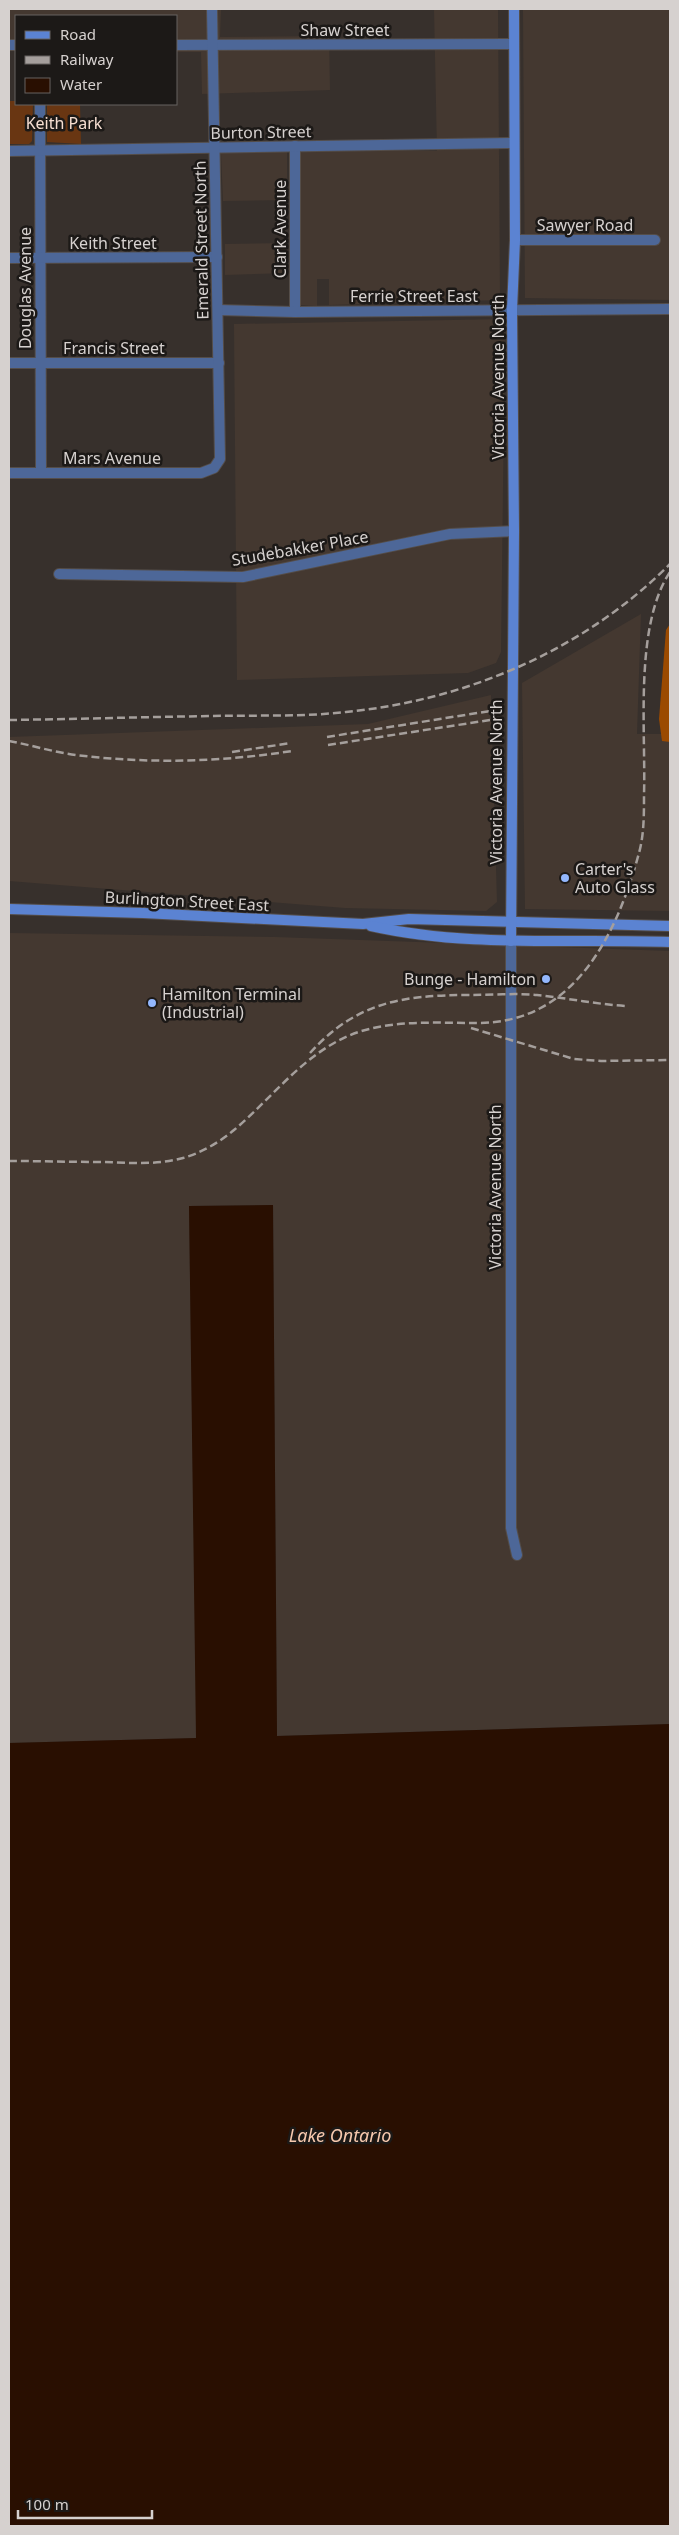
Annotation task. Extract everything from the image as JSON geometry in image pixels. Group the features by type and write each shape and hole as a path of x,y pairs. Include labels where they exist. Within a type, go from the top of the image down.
{"main road":[{"name":"Victoria Avenue North","path":"511,941 514,531 512,310 515,240 514,9"},
{"name":"Burlington Street East","path":"9,909 143,913 363,924 409,919 670,926"},
{"name":"Burlington Street East","path":"363,924 408,934 511,941 670,942"}],"street":[{"name":"Emerald Street North","path":"212,9 220,459 214,468"},
{"name":"Shaw Street","path":"178,45 514,44"},
{"name":"Douglas Avenue","path":"40,105 40,473"},
{"name":"Burton Street","path":"9,151 514,143"},
{"name":"Clark Avenue","path":"294,146 295,312"},
{"name":"Sawyer Road","path":"515,240 655,240"},
{"name":"Keith Street","path":"9,258 217,257"},
{"name":"Ferrie Street East","path":"218,310 295,312 670,309"},
{"name":"Francis Street","path":"9,363 219,363"},
{"name":"Mars Avenue","path":"9,473 201,473 214,468"},
{"name":"Studebakker Place","path":"59,574 243,577 450,534 514,531"},
{"name":"Victoria Avenue North","path":"511,941 511,1528 516,1555"}],"shaded area":[{"path":"9,9 221,9 220,37 329,36 330,90 202,94 201,52 178,52 178,15 15,15 15,51 9,51"},
{"path":"434,9 498,9 500,300 329,305 329,279 317,279 317,306 300,305 300,150 437,151"},
{"path":"523,9 670,9 670,300 525,298"},
{"path":"287,150 287,200 223,201 221,153"},
{"path":"288,243 288,273 225,275 225,244"},
{"path":"505,319 501,652 496,663 468,673 237,680 234,324"},
{"path":"641,614 637,734 670,734 670,911 525,909 522,683"},
{"path":"670,624 670,742 662,741 659,719 666,630"},
{"path":"491,695 497,902 486,911 345,908 9,881 9,737 368,724"},
{"path":"9,933 275,937 670,951 670,1724 277,1736 273,1205 189,1206 197,1738 9,1743"}],"green space":[{"path":"9,101 15,101 15,105 33,105 32,141 29,144 9,144"},
{"name":"Keith Park","path":"47,105 80,105 81,144 47,142"}],"water":[{"name":"Lake Ontario","path":"273,1205 277,1736 670,1724 670,2526 9,2526 9,1743 196,1738 189,1206"}],"railway":[{"path":"9,720 313,715 391,706 436,696 479,683 521,666 562,645 600,622 636,595 670,564"},
{"path":"9,1161 144,1163 164,1162 190,1156 229,1134 301,1066 331,1045 348,1036 395,1024 478,1023 512,1019 541,1008 566,991 587,968 604,942 630,884 639,853 644,817 644,680 646,649 651,621 659,594 670,572"},
{"path":"327,737 490,711"},
{"path":"328,745 490,720"},
{"path":"9,741 67,754 157,761 238,758 292,751"},
{"path":"232,752 291,743"},
{"path":"310,1053 345,1022 363,1012 402,1000 445,995 520,994 625,1006"},
{"path":"471,1028 574,1059 601,1061 670,1060"}],"place":[{"name":"Carter's Auto Glass","path":"565,878"},
{"name":"Bunge - Hamilton","path":"546,979"},
{"name":"Hamilton Terminal (Industrial)","path":"152,1003"}]}
